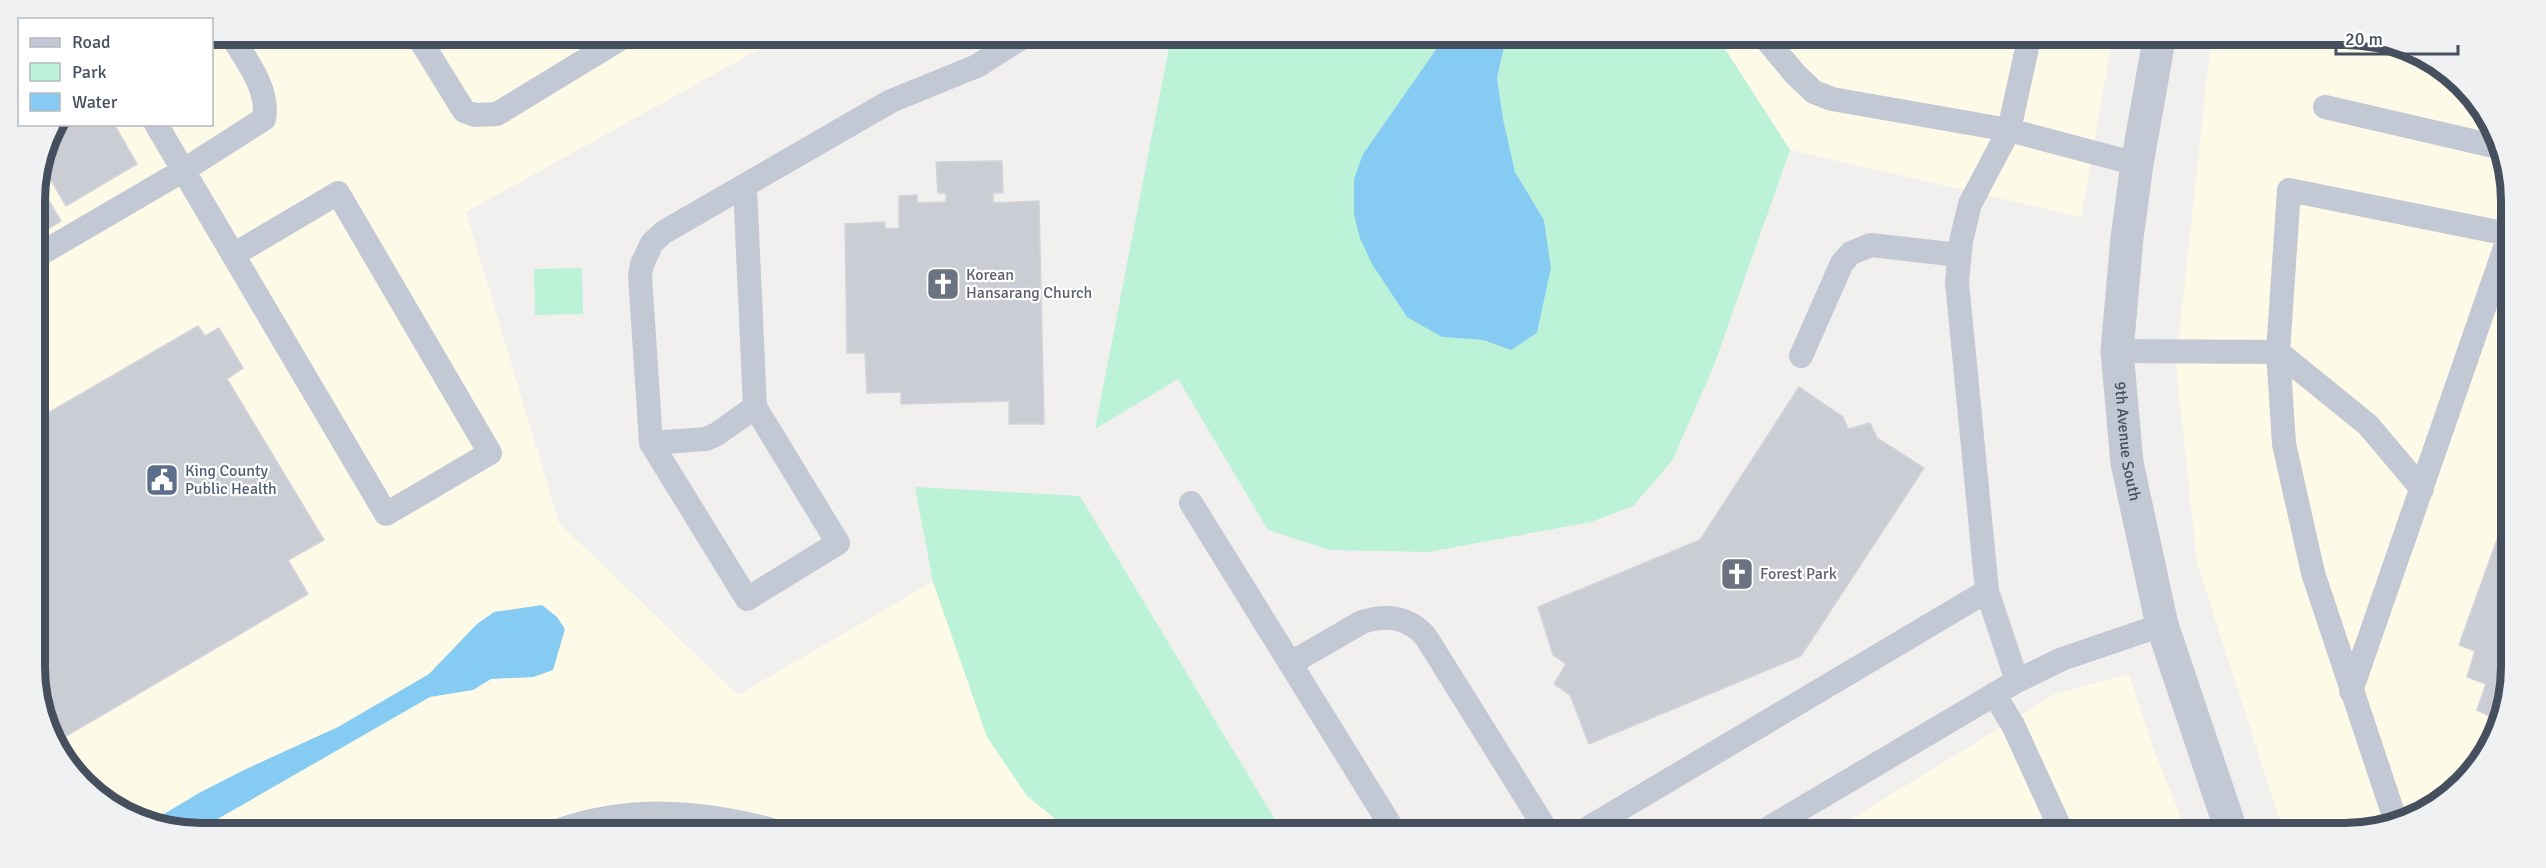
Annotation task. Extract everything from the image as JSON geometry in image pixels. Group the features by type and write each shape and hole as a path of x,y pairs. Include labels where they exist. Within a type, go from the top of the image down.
{"street":[{"name":"9th Avenue South","path":"2158,45 2137,164 2127,238 2118,351 2127,463 2162,625 2229,823"}],"lane":[{"path":"45,251 184,170 264,119 267,106 263,93 237,45"},
{"path":"423,45 464,111 486,116 497,114 610,45"},
{"path":"745,186 755,407 838,543 747,599 651,443 640,276 642,264 652,243 664,232 891,101 977,66 1010,45"},
{"path":"1771,45 1814,92 1832,99 2009,130 2137,164"},
{"path":"2017,681 1987,591 1957,282 1959,255 1970,204 2009,130 2028,45"},
{"path":"2325,107 2491,145"},
{"path":"157,126 232,255 387,514 490,453 338,193 232,255"},
{"path":"2394,815 2313,573 2293,492 2280,412 2278,352 2289,190 2501,233"},
{"path":"1802,356 1842,263 1851,253 1871,245 1959,255"},
{"path":"2351,691 2501,259"},
{"path":"2118,351 2278,352 2368,425 2422,489"},
{"path":"651,443 706,439 717,434 755,407"},
{"path":"1191,503 1389,823"},
{"path":"1596,823 1987,591"},
{"path":"1291,663 1362,622 1374,618 1390,617 1418,627 1542,823"},
{"path":"1777,823 2017,681 2062,659 2162,625"},
{"path":"1994,694 2013,725 2058,823"},
{"path":"582,823 594,819 652,812 707,816 740,823"}],"shaded area":[{"path":"213,45 767,45 466,212 559,523 738,695 1080,496 1277,823 201,823 160,818 123,802 106,791 84,770 71,754 61,736 48,698 45,678 45,190 53,151 64,126 213,126"},
{"path":"1722,45 2111,45 2081,217 1790,150"},
{"path":"2210,45 2345,45 2386,50 2432,71 2462,98 2475,114 2485,132 2493,151 2500,180 2501,667 2496,708 2485,736 2475,754 2462,770 2432,797 2405,811 2376,820 2356,823 2281,823 2197,563 2176,365"},
{"path":"2129,674 2152,745 2183,823 1845,823 2055,694"}],"green space":[{"path":"1169,45 1439,45 1363,154 1442,337 1483,340 1511,350 1537,333 1551,268 1544,220 1515,172 1503,119 1497,78 1505,45 1722,45 1790,150 1713,368 1672,461 1633,506 1591,522 1428,552 1330,550 1268,530 1178,379 1095,429"},
{"path":"582,268 583,314 535,315 534,269"},
{"path":"915,487 1080,496 1277,823 1060,823 1027,796 987,737 933,582"}],"water":[{"path":"1439,45 1505,45 1497,78 1503,119 1515,172 1544,220 1551,268 1537,333 1511,350 1483,340 1442,337 1407,317 1372,264 1360,238 1354,215 1354,179 1363,154"},
{"path":"542,605 557,617 565,629 553,670 533,677 491,679 473,690 430,697 211,823 180,822 158,817 246,769 338,727 429,674 477,624 494,612"}],"building":[{"path":"1880,45 1935,45 1935,47"},
{"path":"64,126 115,126 137,164 66,206 47,174 53,151"},
{"name":"Korean Hansarang Church","path":"1002,161 1003,193 993,193 993,203 1039,201 1044,424 1009,424 1009,401 901,404 901,392 867,393 865,353 847,353 845,224 885,222 885,229 899,228 899,196 917,195 917,203 946,202 946,193 938,193 936,162"},
{"path":"45,194 61,221 45,231"},
{"name":"King County Public Health","path":"198,326 205,336 219,328 243,368 227,379 324,540 288,560 308,594 62,738 48,698 52,696 45,654 45,415"},
{"name":"Forest Park","path":"1799,387 1843,417 1848,429 1870,423 1877,438 1924,468 1801,656 1589,744 1570,695 1554,684 1566,664 1553,655 1538,607 1700,540"},
{"path":"2501,529 2501,667 2500,688 2493,717 2477,710 2486,684 2467,677 2475,651 2459,645"}],"place":[{"name":"Korean Hansarang Church","path":"943,284"},
{"name":"King County Public Health","path":"162,480"},
{"name":"Forest Park","path":"1737,574"}]}
